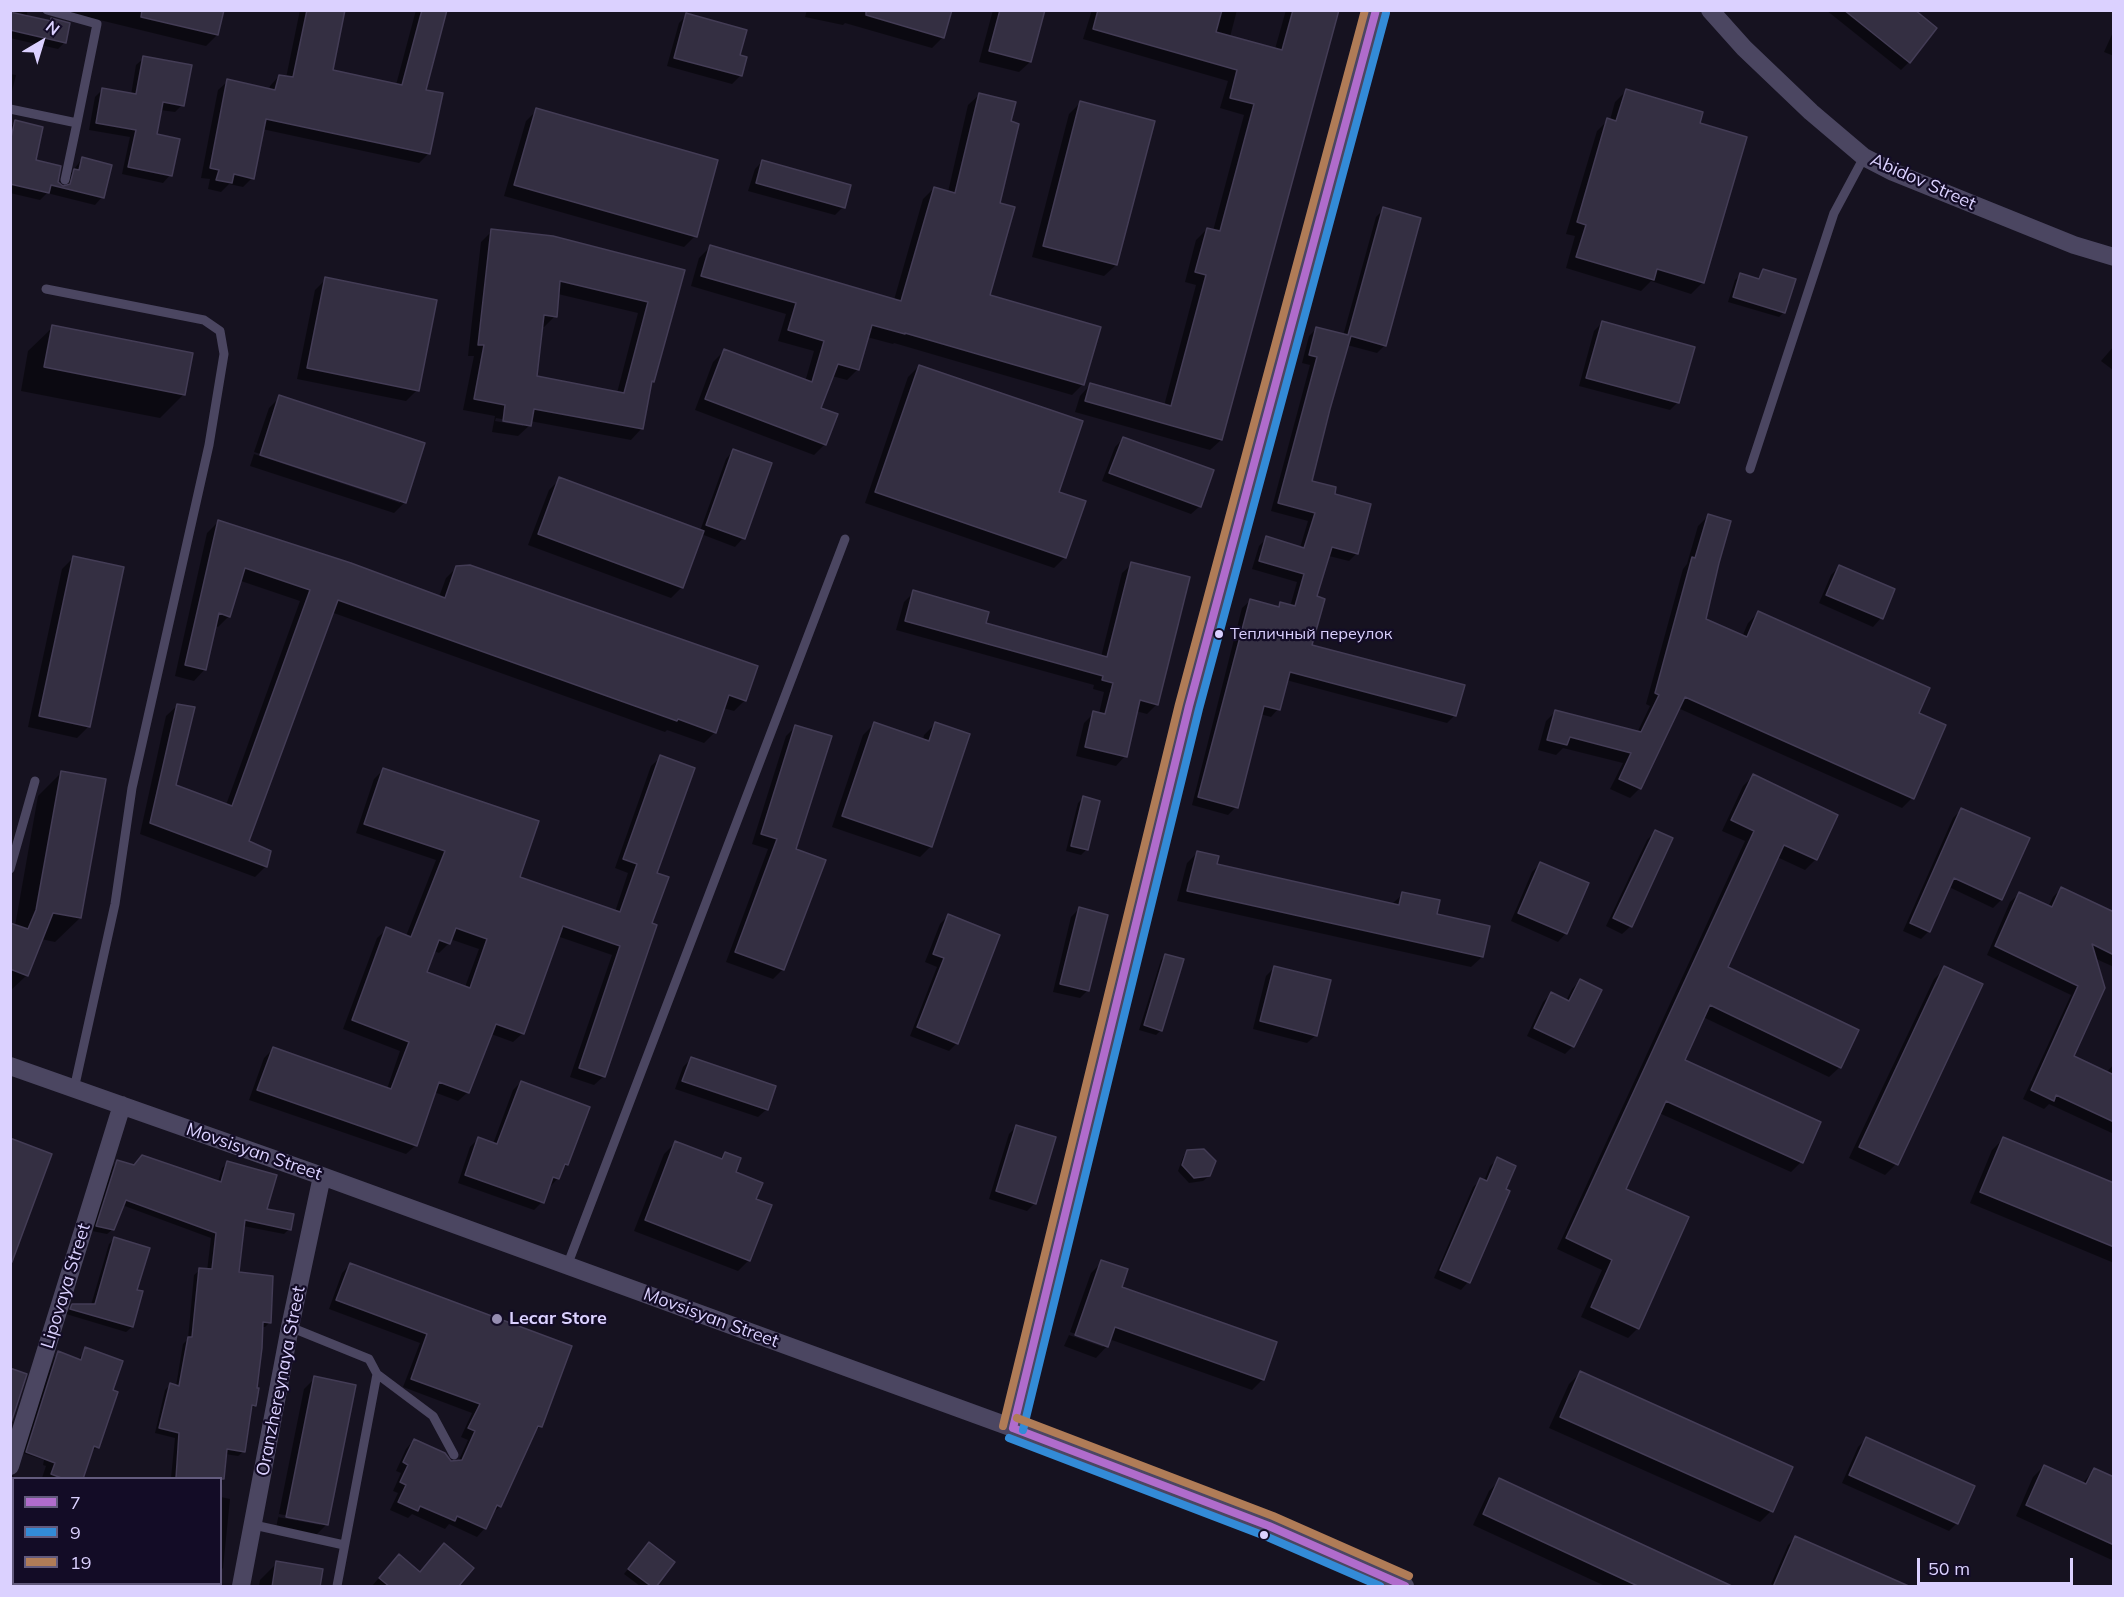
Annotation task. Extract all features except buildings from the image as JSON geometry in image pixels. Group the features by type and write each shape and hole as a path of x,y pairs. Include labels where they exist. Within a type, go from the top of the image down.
{"street":[{"path":"1012,1428 1189,706 1376,10"},
{"name":"Abidov Street","path":"1710,10 1743,48 1811,112 1864,157 1893,172 2074,245 2114,257"},
{"name":"Movsisyan Street","path":"10,1066 322,1176 1012,1428 1269,1526 1405,1587"},
{"name":"Lipovaya Street","path":"10,1466 122,1106"},
{"name":"Oranzhereynaya Street","path":"241,1587 290,1327 322,1176"}],"lane":[{"path":"47,10 97,24 65,180"},
{"path":"10,109 77,123"},
{"path":"1750,469 1834,213 1864,157"},
{"path":"46,289 204,320 220,331 224,354 209,445 132,788 115,904 74,1089"},
{"path":"567,1266 845,539"},
{"path":"10,869 35,781"},
{"path":"290,1327 369,1359 377,1374 433,1416 454,1455"},
{"path":"337,1587 377,1374"},
{"path":"254,1525 344,1545"}],"transit line":[{"name":"19","path":"1003,1426 1179,704 1365,10"},
{"name":"7","path":"1013,1428 1189,706 1376,10"},
{"name":"9","path":"1023,1430 1199,709 1386,13"},
{"name":"19","path":"1017,1418 1273,1516 1409,1576"},
{"name":"7","path":"1013,1428 1269,1526 1405,1586"},
{"name":"9","path":"1009,1438 1265,1536 1380,1586"}],"place":[{"name":"Тепличный переулок","path":"1219,634"},
{"name":"Lecar Store","path":"497,1319"}]}
